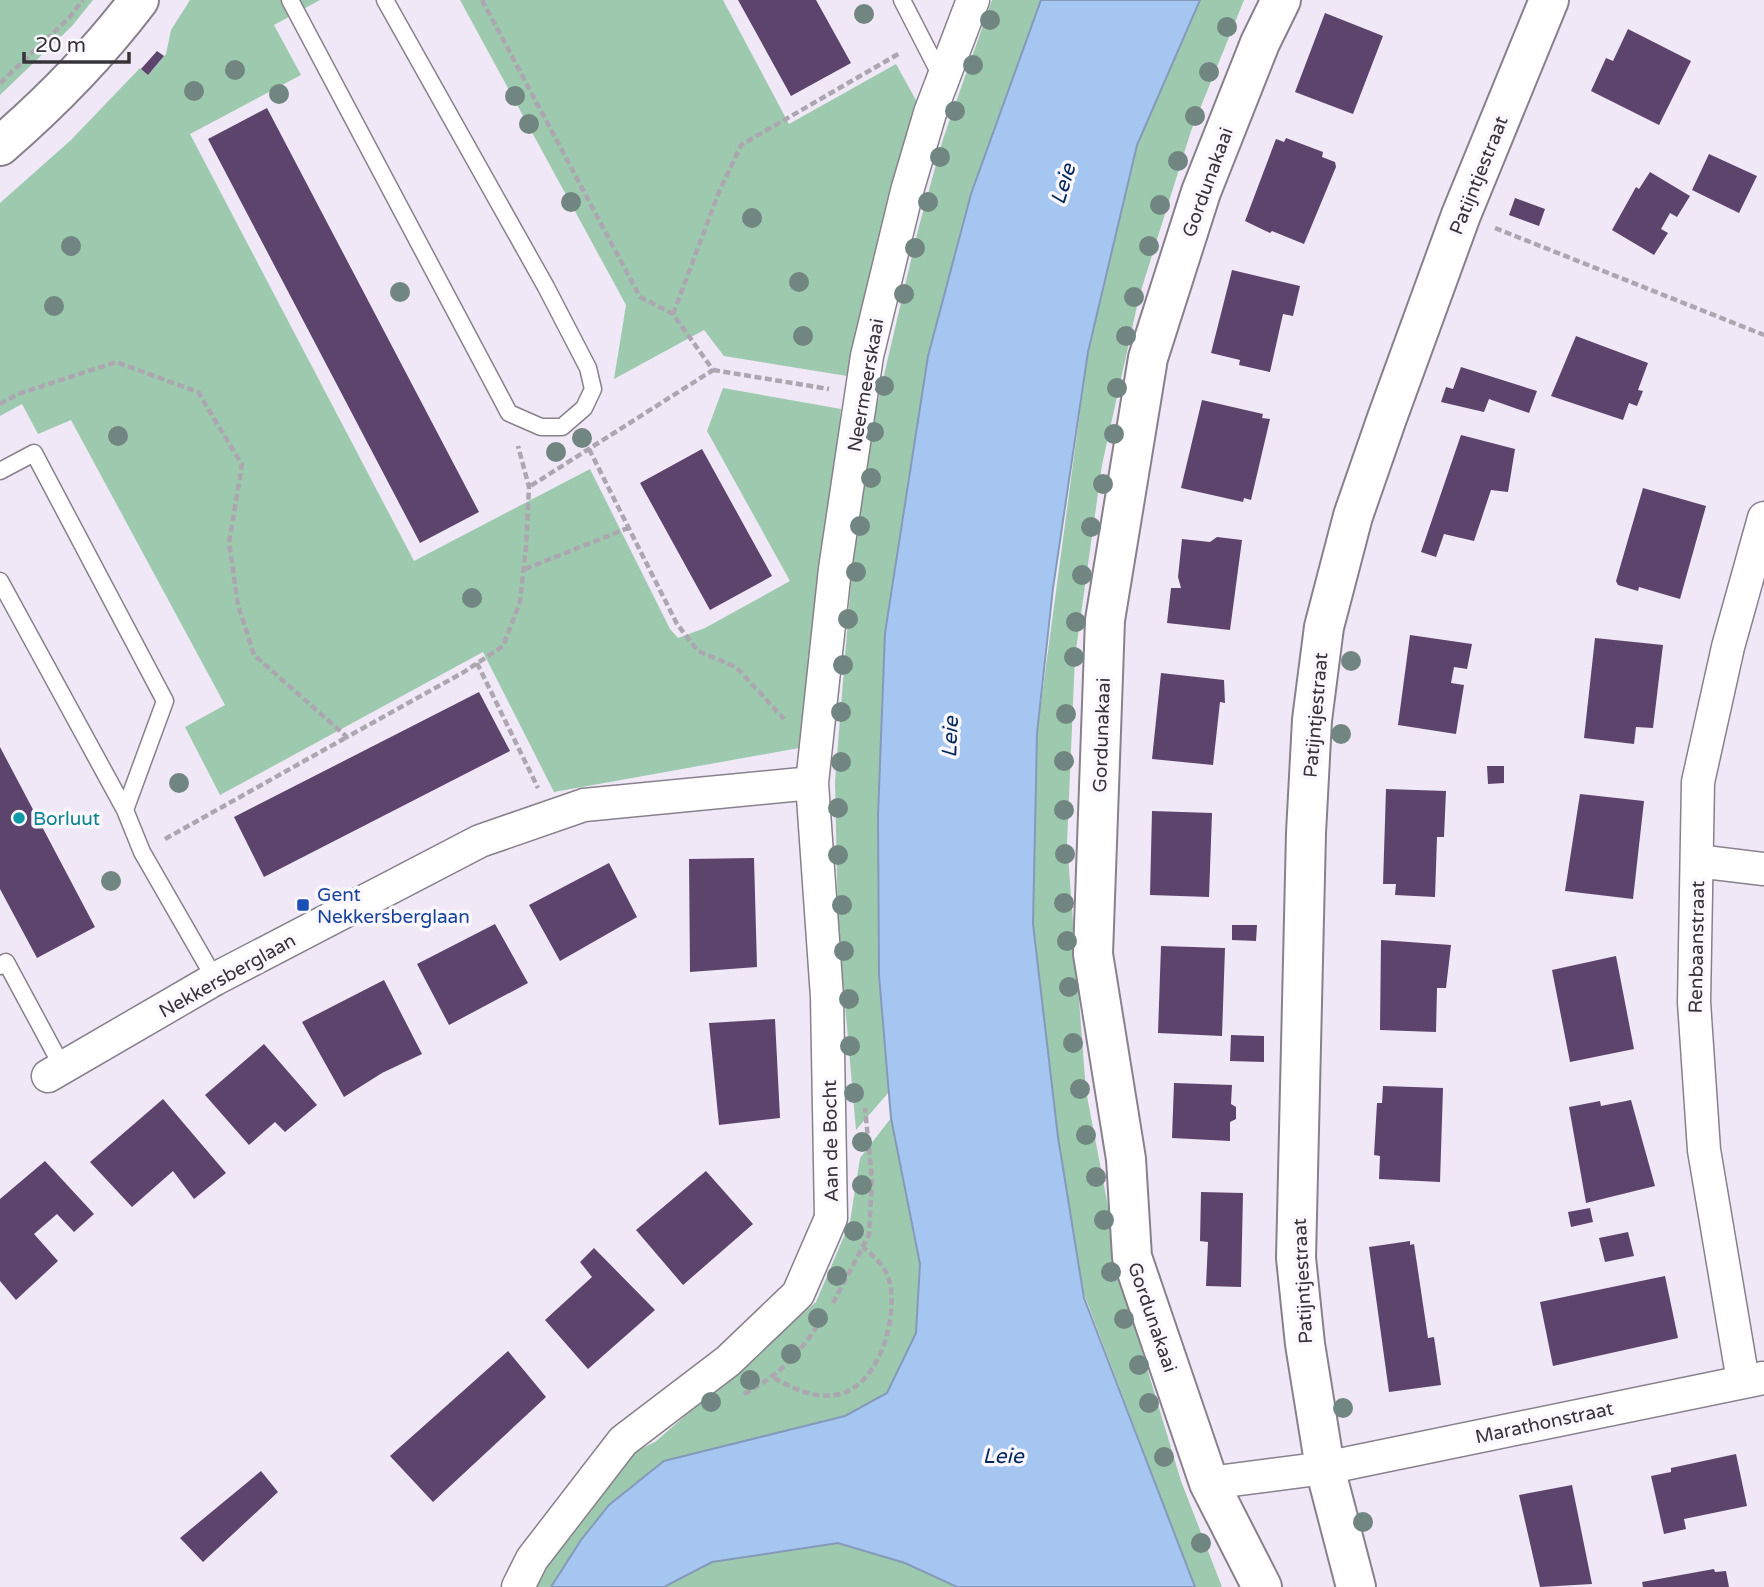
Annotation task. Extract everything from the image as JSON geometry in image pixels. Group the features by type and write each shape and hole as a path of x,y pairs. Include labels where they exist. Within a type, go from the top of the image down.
{"street":[{"path":"0,146 61,90 112,36 139,0"},
{"name":"Neermeerskaai","path":"814,768 835,569 867,356 907,191 943,78 973,0"},
{"name":"Gordunakaai","path":"1262,1587 1209,1483 1132,1257 1126,1159 1093,954 1105,620 1148,358 1201,192 1260,43 1281,0"},
{"name":"Patijntjestraat","path":"1325,1468 1305,1344 1296,1258 1312,720 1324,627 1353,516 1461,215 1549,0"},
{"name":"Renbaanstraat","path":"1754,1380 1704,1150 1694,1002 1698,782 1728,647 1764,518"},
{"name":"Nekkersberglaan","path":"56,1072 215,979 480,841 550,814 584,805 814,768"},
{"name":"Aan de Bocht","path":"518,1587 532,1559 623,1441 728,1362 798,1294 831,1218 827,997 814,768"},
{"path":"1697,861 1764,869"},
{"name":"Marathonstraat","path":"1325,1468 1754,1380"},
{"path":"1209,1483 1325,1468 1356,1587"}],"lane":[{"path":"290,0 509,413 541,427 562,427 584,408 593,389 588,368 546,287 385,0"},
{"path":"902,0 943,78"},
{"path":"0,471 34,453 165,701 125,810"},
{"path":"0,581 125,810 142,852 215,979"},
{"path":"0,966 6,962 56,1072"}],"path":[{"path":"0,83 69,19 83,0"},
{"path":"482,0 640,297 673,314 713,370"},
{"path":"673,314 719,192 741,145 900,53"},
{"path":"1461,215 1764,335"},
{"path":"0,404 18,394 116,362 198,392 242,465 229,543 238,605 254,656 347,737"},
{"path":"529,487 713,370 861,394"},
{"path":"142,852 503,646 520,602 529,487 509,413"},
{"path":"589,449 677,624 698,650 736,667 814,768"},
{"path":"524,569 628,528"},
{"path":"477,663 550,814"},
{"path":"741,1395 774,1378 797,1355 844,1288 869,1235 872,1179 865,1098"},
{"path":"774,1378 807,1394 841,1394 865,1377 887,1342 893,1308 889,1279 879,1261 863,1247"}],"green space":[{"path":"0,0 93,0 72,26 0,95"},
{"path":"190,0 320,0 274,25 301,75 190,134 414,561 590,469 670,629 678,638 705,628 790,581 707,431 723,388 841,409 825,564 799,748 554,792 483,652 220,795 185,727 225,705 71,420 38,434 22,404 0,416 0,203 71,140 140,68 148,75 166,54 171,30"},
{"path":"460,0 723,0 789,124 896,64 917,102 892,184 847,376 724,356 704,330 614,379 626,305"},
{"path":"992,0 1041,0 971,194 928,356 879,975 889,1092 856,1130 838,925 835,781 854,545 874,418 918,230 943,139"},
{"path":"1200,0 1244,0 1191,131 1139,297 1102,465 1075,657 1067,843 1086,1091 1125,1295 1181,1481 1222,1587 1195,1587 1084,1294 1058,1137 1033,924 1037,733 1088,352 1137,145"},
{"path":"891,1118 920,1264 916,1333 887,1393 845,1416 664,1461 609,1505 581,1540 551,1587 532,1587 547,1562 632,1453 655,1442 816,1302 850,1222 860,1158"},
{"path":"838,1543 905,1563 957,1587 664,1587 712,1562"}],"water":[{"name":"Leie","path":"1041,0 1200,0 1137,145 1088,352 1053,588 1037,733 1033,924 1058,1137 1084,1298 1195,1587 957,1587 905,1563 838,1543 712,1562 664,1587 551,1587 581,1540 609,1505 664,1461 845,1416 887,1393 916,1333 920,1264 891,1118 879,975 878,816 885,633 928,356 971,194"}],"building":[{"path":"738,0 816,0 851,63 791,96"},
{"path":"1325,13 1383,36 1353,114 1295,92"},
{"path":"1628,29 1691,61 1659,125 1591,91 1606,58 1613,61"},
{"path":"157,51 164,56 148,75 141,69"},
{"path":"267,108 479,512 420,543 208,139"},
{"path":"1286,138 1323,152 1322,157 1335,162 1336,167 1304,244 1272,231 1270,233 1245,221 1276,139 1284,142"},
{"path":"1709,154 1757,176 1739,213 1692,190"},
{"path":"1650,172 1690,196 1677,217 1670,213 1661,229 1668,233 1654,255 1612,230 1636,187 1639,189"},
{"path":"1515,198 1545,209 1539,226 1509,215"},
{"path":"1232,270 1300,286 1293,316 1283,314 1270,372 1239,365 1240,360 1211,353"},
{"path":"1576,336 1648,363 1638,390 1643,391 1637,406 1629,403 1623,420 1551,396"},
{"path":"1461,367 1537,391 1529,413 1489,399 1484,412 1441,402 1446,387 1453,389"},
{"path":"1202,400 1263,414 1262,418 1270,419 1251,500 1244,498 1243,502 1181,488"},
{"path":"1461,435 1515,449 1508,492 1491,490 1474,541 1444,534 1436,557 1421,552"},
{"path":"702,449 772,576 710,610 640,483"},
{"path":"1643,488 1706,506 1680,599 1639,587 1638,591 1618,585 1616,581"},
{"path":"1217,537 1242,540 1230,630 1167,623 1171,588 1181,588 1178,577 1182,539 1210,542"},
{"path":"1410,635 1472,644 1467,669 1454,667 1451,683 1464,685 1456,734 1398,725"},
{"path":"1595,638 1663,645 1653,728 1636,727 1634,744 1584,738"},
{"path":"1161,673 1224,680 1225,703 1220,702 1213,765 1152,759"},
{"path":"479,692 510,751 264,877 234,817"},
{"name":"Borluut","path":"0,747 95,927 37,958 0,889"},
{"path":"1487,766 1504,766 1504,783 1488,784"},
{"path":"1386,789 1446,791 1444,837 1437,837 1435,897 1395,895 1396,884 1383,884"},
{"path":"1580,794 1644,801 1633,899 1565,891"},
{"path":"1152,811 1212,813 1209,897 1150,895"},
{"path":"754,858 757,967 690,972 689,859"},
{"path":"609,863 637,917 560,961 529,905"},
{"path":"495,924 528,983 449,1025 417,964"},
{"path":"1232,925 1257,925 1256,941 1232,940"},
{"path":"1381,940 1451,945 1446,988 1437,988 1436,1032 1380,1030"},
{"path":"1161,946 1225,948 1222,1036 1158,1033"},
{"path":"1616,956 1634,1049 1570,1062 1552,970"},
{"path":"384,980 422,1054 382,1073 344,1097 302,1022"},
{"path":"775,1019 780,1118 719,1125 709,1023"},
{"path":"1231,1035 1264,1036 1264,1062 1230,1061"},
{"path":"264,1044 317,1105 285,1132 275,1122 249,1145 205,1095"},
{"path":"1174,1083 1232,1085 1231,1104 1236,1107 1236,1119 1230,1122 1230,1141 1172,1138"},
{"path":"1383,1086 1443,1088 1440,1182 1379,1179 1380,1156 1374,1155 1377,1103 1382,1103"},
{"path":"163,1099 226,1173 194,1199 173,1171 132,1207 90,1162"},
{"path":"1631,1100 1655,1186 1586,1203 1569,1107 1600,1101 1601,1106"},
{"path":"45,1161 94,1214 74,1232 57,1214 34,1234 58,1261 16,1300 0,1281 0,1199"},
{"path":"706,1171 753,1224 683,1285 636,1230"},
{"path":"1201,1192 1243,1193 1241,1287 1206,1286 1208,1242 1200,1241"},
{"path":"1590,1208 1593,1222 1571,1227 1568,1212"},
{"path":"1628,1232 1634,1256 1605,1262 1599,1238"},
{"path":"1410,1241 1410,1245 1414,1244 1428,1338 1434,1337 1441,1385 1389,1392 1369,1247"},
{"path":"594,1248 655,1310 588,1369 545,1320 592,1277 580,1262"},
{"path":"1665,1276 1678,1338 1553,1366 1540,1302"},
{"path":"508,1351 546,1397 433,1502 390,1456"},
{"path":"1736,1454 1747,1506 1684,1519 1686,1529 1664,1534 1651,1476 1671,1472 1671,1468"},
{"path":"261,1471 278,1492 203,1562 180,1538"},
{"path":"1572,1485 1592,1584 1540,1587 1519,1495"},
{"path":"1714,1569 1715,1572 1726,1571 1729,1587 1643,1587 1642,1582"}],"place":[{"name":"Borluut","path":"19,818"},
{"name":"Gent Nekkersberglaan","path":"303,905"}]}
